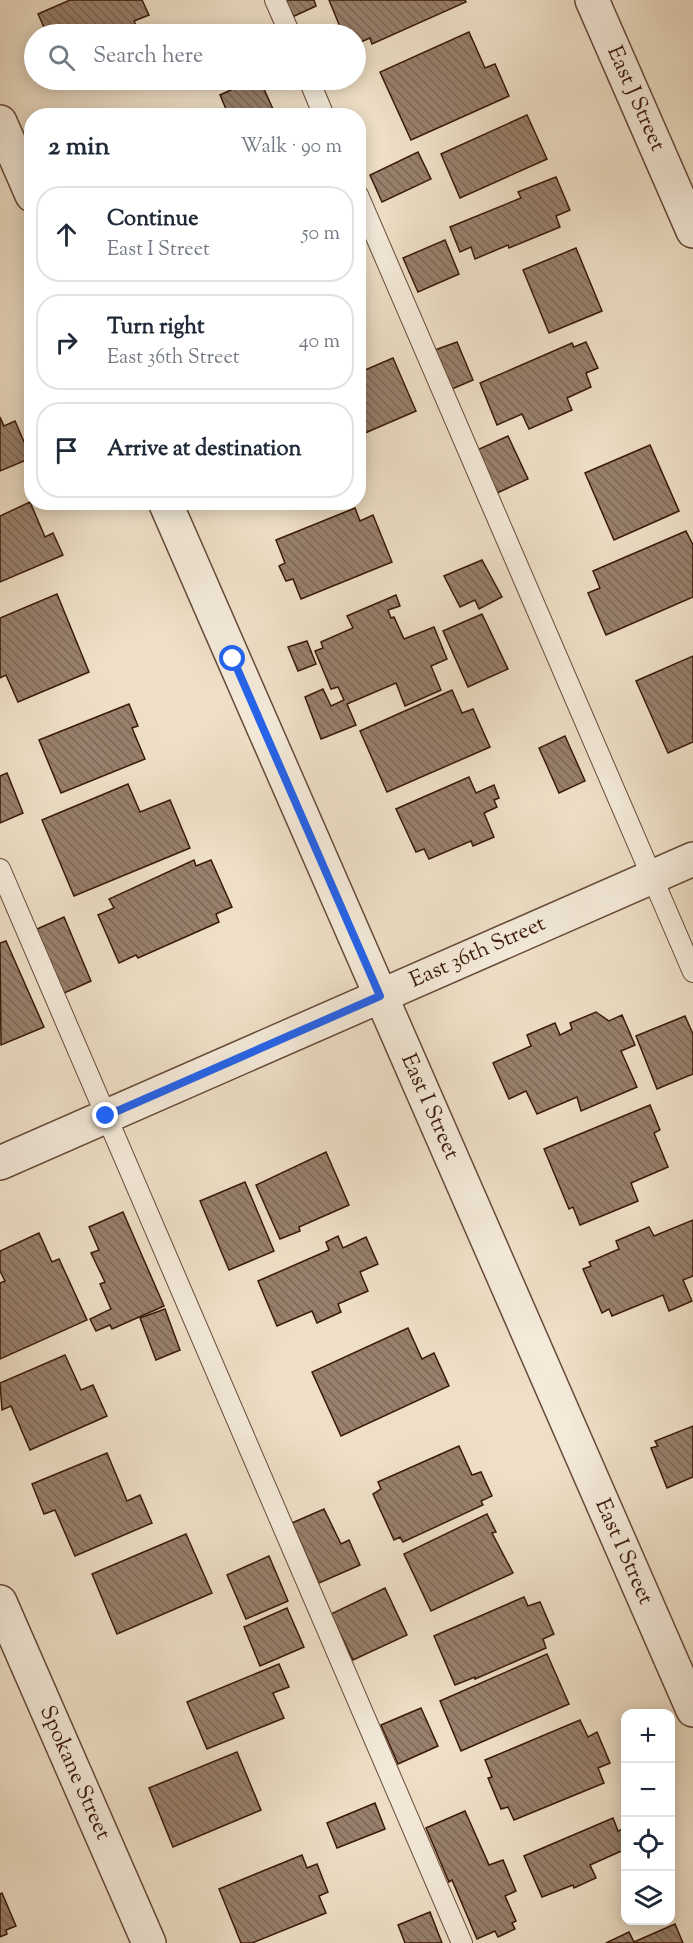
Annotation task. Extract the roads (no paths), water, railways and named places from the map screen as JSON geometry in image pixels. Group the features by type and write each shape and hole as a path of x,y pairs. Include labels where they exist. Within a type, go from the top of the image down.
{"street":[{"name":"East J Street","path":"592,0 693,231"},
{"path":"0,122 24,177"},
{"name":"East I Street","path":"168,510 693,1710"},
{"name":"East 36th Street","path":"0,1163 693,858"},
{"name":"Spokane Street","path":"0,1602 149,1943"}],"lane":[{"path":"275,0 286,24"},
{"path":"313,90 321,108"},
{"path":"366,214 693,972"},
{"path":"0,869 462,1943"}]}
